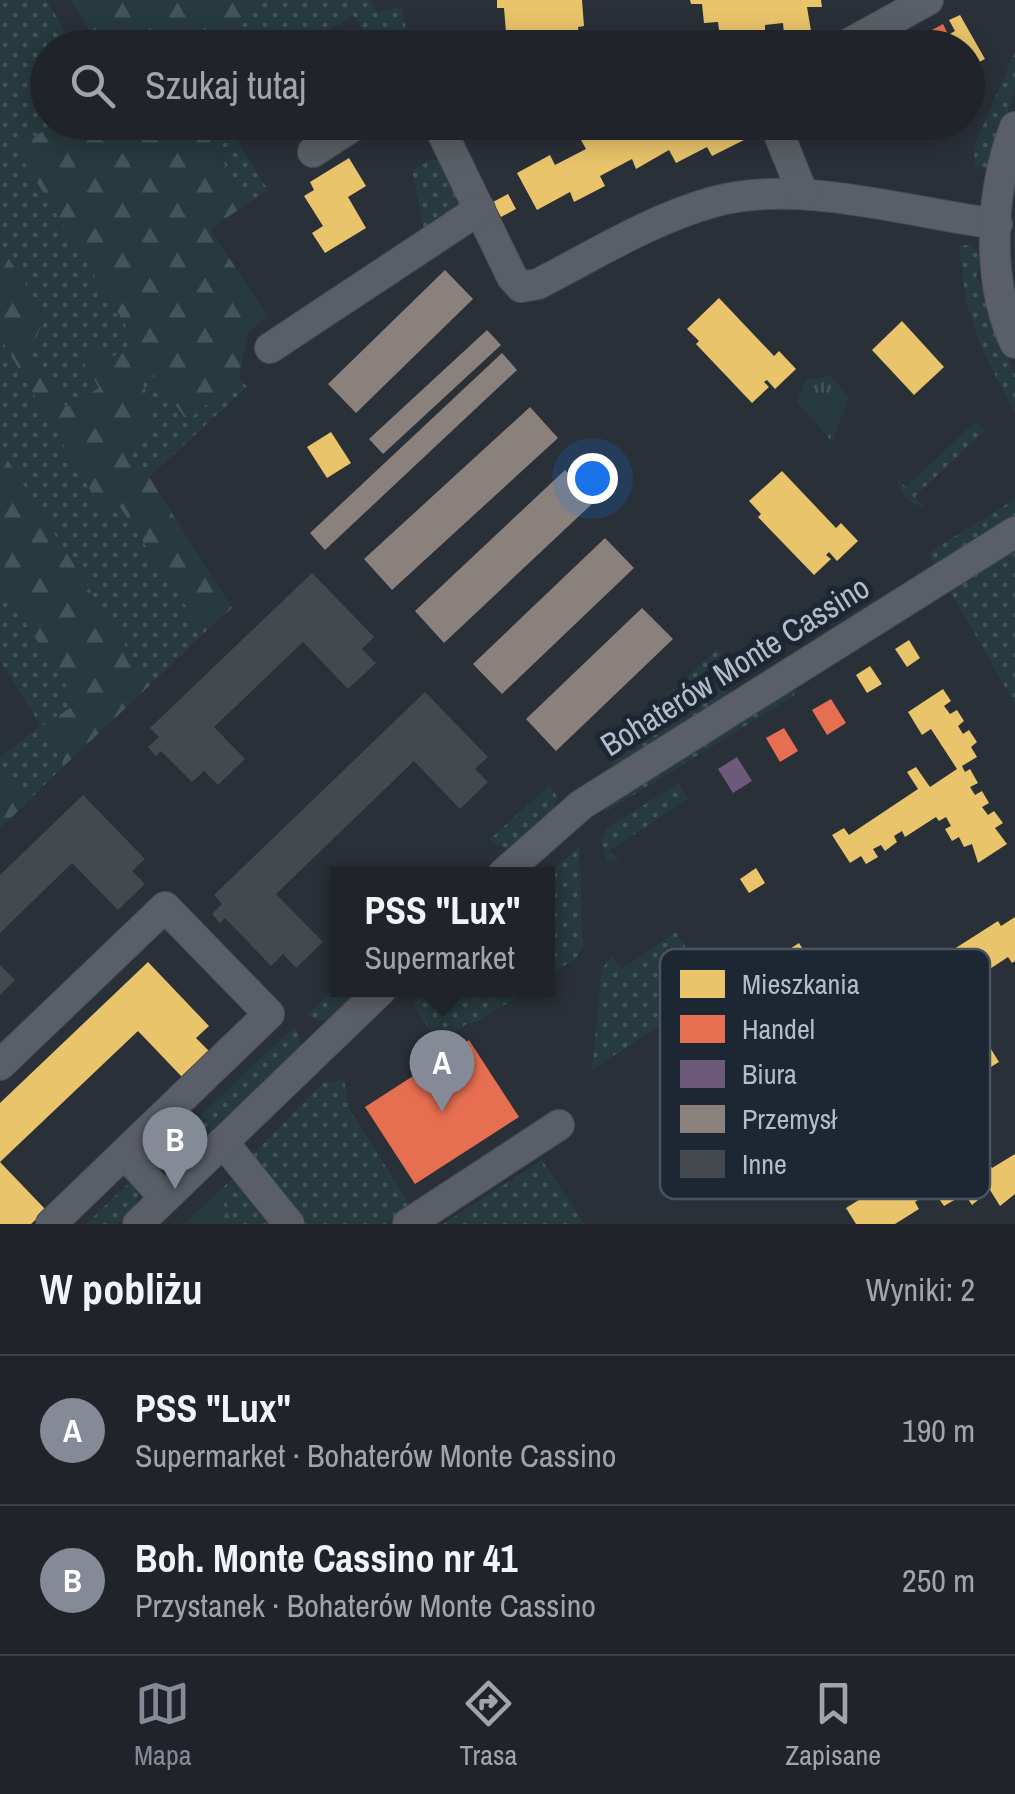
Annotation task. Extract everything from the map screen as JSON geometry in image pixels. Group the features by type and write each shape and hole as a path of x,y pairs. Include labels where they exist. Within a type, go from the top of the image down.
{"street":[{"path":"874,30 928,0"},
{"path":"1015,127 1003,168 997,224 1000,291 1015,344"},
{"path":"313,152 331,140"},
{"path":"446,140 512,276 521,287 696,208 730,198 803,194 997,224"},
{"path":"781,140 803,194"},
{"path":"270,348 480,209"},
{"name":"Bohaterów Monte Cassino","path":"512,867 581,804 1015,532"},
{"path":"0,1065 165,907 269,1014 52,1224"},
{"path":"138,1224 375,997"},
{"path":"408,1224 559,1125"},
{"path":"223,1142 288,1224"},
{"path":"124,1154 165,1198"}],"green space":[{"path":"0,0 46,0 65,30 30,30 30,139 15,147 136,342 108,360 80,357 99,388 66,407 28,348 47,318 0,245"},
{"path":"70,0 265,0 246,9 234,30 89,30"},
{"path":"265,0 371,0 377,12 402,6 406,30 362,30 353,15 330,30 235,30 246,9"},
{"path":"1015,52 1015,89 990,169 974,167 975,144 977,140 985,140 985,121"},
{"path":"30,139 210,140 247,204 210,229 268,317 248,331 239,378 187,421 148,367 139,370 155,423 128,451 149,477 232,608 204,633 118,504 105,515 0,337 0,245 47,319 28,348 66,407 99,388 80,356 98,347 108,360 136,342 15,147"},
{"path":"211,140 237,140 268,190 247,204"},
{"path":"431,160 444,160 464,208 425,235 412,170"},
{"path":"972,244 984,262 976,276 1015,374 1015,414 981,347 966,301 959,246"},
{"path":"0,337 105,514 118,503 204,633 150,685 0,448"},
{"path":"148,367 187,420 239,378 247,387 149,477 128,451 155,423 139,371"},
{"path":"831,376 849,397 832,442 797,402 806,379"},
{"path":"976,421 985,431 915,496 924,507 906,498 898,480 906,487"},
{"path":"0,448 150,685 64,766 42,726 78,703 0,584"},
{"path":"1015,499 1015,704 928,553"},
{"path":"0,584 78,703 42,726 64,766 25,804 0,764 0,757 41,726 0,661"},
{"path":"718,649 739,683 728,691 731,697 613,768 610,756 615,741"},
{"path":"795,684 794,696 604,813 607,806"},
{"path":"0,764 25,804 0,829"},
{"path":"679,783 688,799 610,850 619,864 607,860 601,840 607,828"},
{"path":"550,785 557,797 554,808 510,850 489,840"},
{"path":"579,846 583,946 577,957 555,972 555,868"},
{"path":"676,932 687,949 660,949 660,1026 592,1070 602,968 613,956 622,969"},
{"path":"330,993 330,997 356,997 330,1018 307,1015"},
{"path":"420,997 517,997 437,1042 413,1004"},
{"path":"294,1027 300,1036 298,1051 174,1169 158,1172 148,1165"},
{"path":"344,1080 350,1110 411,1206 386,1224 302,1224 252,1155 323,1083"},
{"path":"542,1160 584,1224 443,1224"},
{"path":"237,1174 276,1224 232,1224 218,1192"},
{"path":"133,1179 140,1190 135,1207 118,1224 86,1224"},
{"path":"218,1192 232,1224 184,1224"}],"building: Mieszkania":[{"path":"497,0 582,0 584,26 578,30 506,30 504,8 497,8"},
{"path":"690,0 821,0 822,7 807,7 811,30 784,30 783,23 765,25 765,30 719,30 718,22 704,23 702,4 691,4"},
{"path":"960,15 969,30 954,30 949,20"},
{"path":"581,140 744,140 712,156 707,147 676,163 669,150 636,169 632,159 600,176 605,186 574,202 570,192 537,210 517,173 550,155 555,165 586,149"},
{"path":"349,158 366,186 348,197 366,228 325,253 312,233 323,226 304,196 314,190 310,182"},
{"path":"508,194 516,209 501,217 493,202"},
{"path":"719,298 774,356 779,351 796,369 775,389 767,380 764,382 769,387 752,403 696,344 699,341 687,329"},
{"path":"902,321 944,367 914,395 872,350"},
{"path":"331,432 351,463 327,478 307,447"},
{"path":"782,471 836,528 841,523 858,541 837,561 829,552 826,555 831,559 814,575 758,517 761,514 749,501"},
{"path":"909,640 920,658 907,667 895,649"},
{"path":"870,666 882,684 867,693 856,675"},
{"path":"943,689 951,701 944,706 950,714 957,710 964,721 958,726 963,734 969,730 977,742 971,747 977,757 962,766 965,772 970,769 978,783 970,787 975,795 982,791 989,803 982,807 988,815 994,811 1003,823 995,828 1007,844 978,863 972,844 964,847 959,837 952,841 945,829 951,826 946,817 939,821 936,817 905,837 902,831 894,836 897,842 885,851 881,845 873,849 878,857 866,864 861,856 850,863 832,835 844,828 849,835 918,789 907,772 916,767 930,787 957,769 931,729 922,735 908,712"},
{"path":"756,868 765,883 749,893 740,879"},
{"path":"1015,917 1012,963 1008,957 990,969 990,949 954,949 998,921 1001,926"},
{"path":"148,962 209,1026 196,1038 209,1051 182,1077 138,1031 0,1162 0,1103"},
{"path":"990,1047 999,1062 990,1068"},
{"path":"1015,1154 1015,1194 1000,1206 990,1190 990,1165 992,1168"},
{"path":"0,1162 46,1210 31,1224 0,1224"},
{"path":"860,1199 920,1199 915,1202 919,1209 895,1224 856,1224 846,1208"}],"building: Handel":[{"path":"831,699 846,723 827,735 812,710"},
{"path":"784,728 798,751 780,762 766,738"},
{"path":"469,1040 519,1117 415,1184 365,1107"}],"building: Biura":[{"path":"737,757 752,781 733,793 718,769"}],"building: Przemysł":[{"path":"445,270 473,299 356,413 328,384"},
{"path":"487,330 501,345 383,454 369,439"},
{"path":"502,353 517,370 325,550 310,533"},
{"path":"530,407 558,438 392,590 364,559"},
{"path":"565,470 595,501 444,643 415,611"},
{"path":"605,538 634,568 502,694 473,664"},
{"path":"642,608 673,639 556,751 526,719"}],"building: Inne":[{"path":"312,573 374,637 362,649 376,663 348,689 303,642 214,727 245,759 218,785 204,771 192,782 161,751 156,756 148,747 159,737 150,728"},
{"path":"425,692 488,757 475,769 488,782 460,809 414,761 276,894 323,942 296,968 283,954 271,966 225,918 220,923 212,914 222,904 214,895"},
{"path":"83,795 145,859 132,871 145,884 118,910 72,863 0,933 0,875"},
{"path":"0,965 15,980 0,995"}],"place":[{"name":"PSS \"Lux\"","path":"442,1112"},
{"name":"Boh. Monte Cassino nr 41","path":"175,1189"}]}
